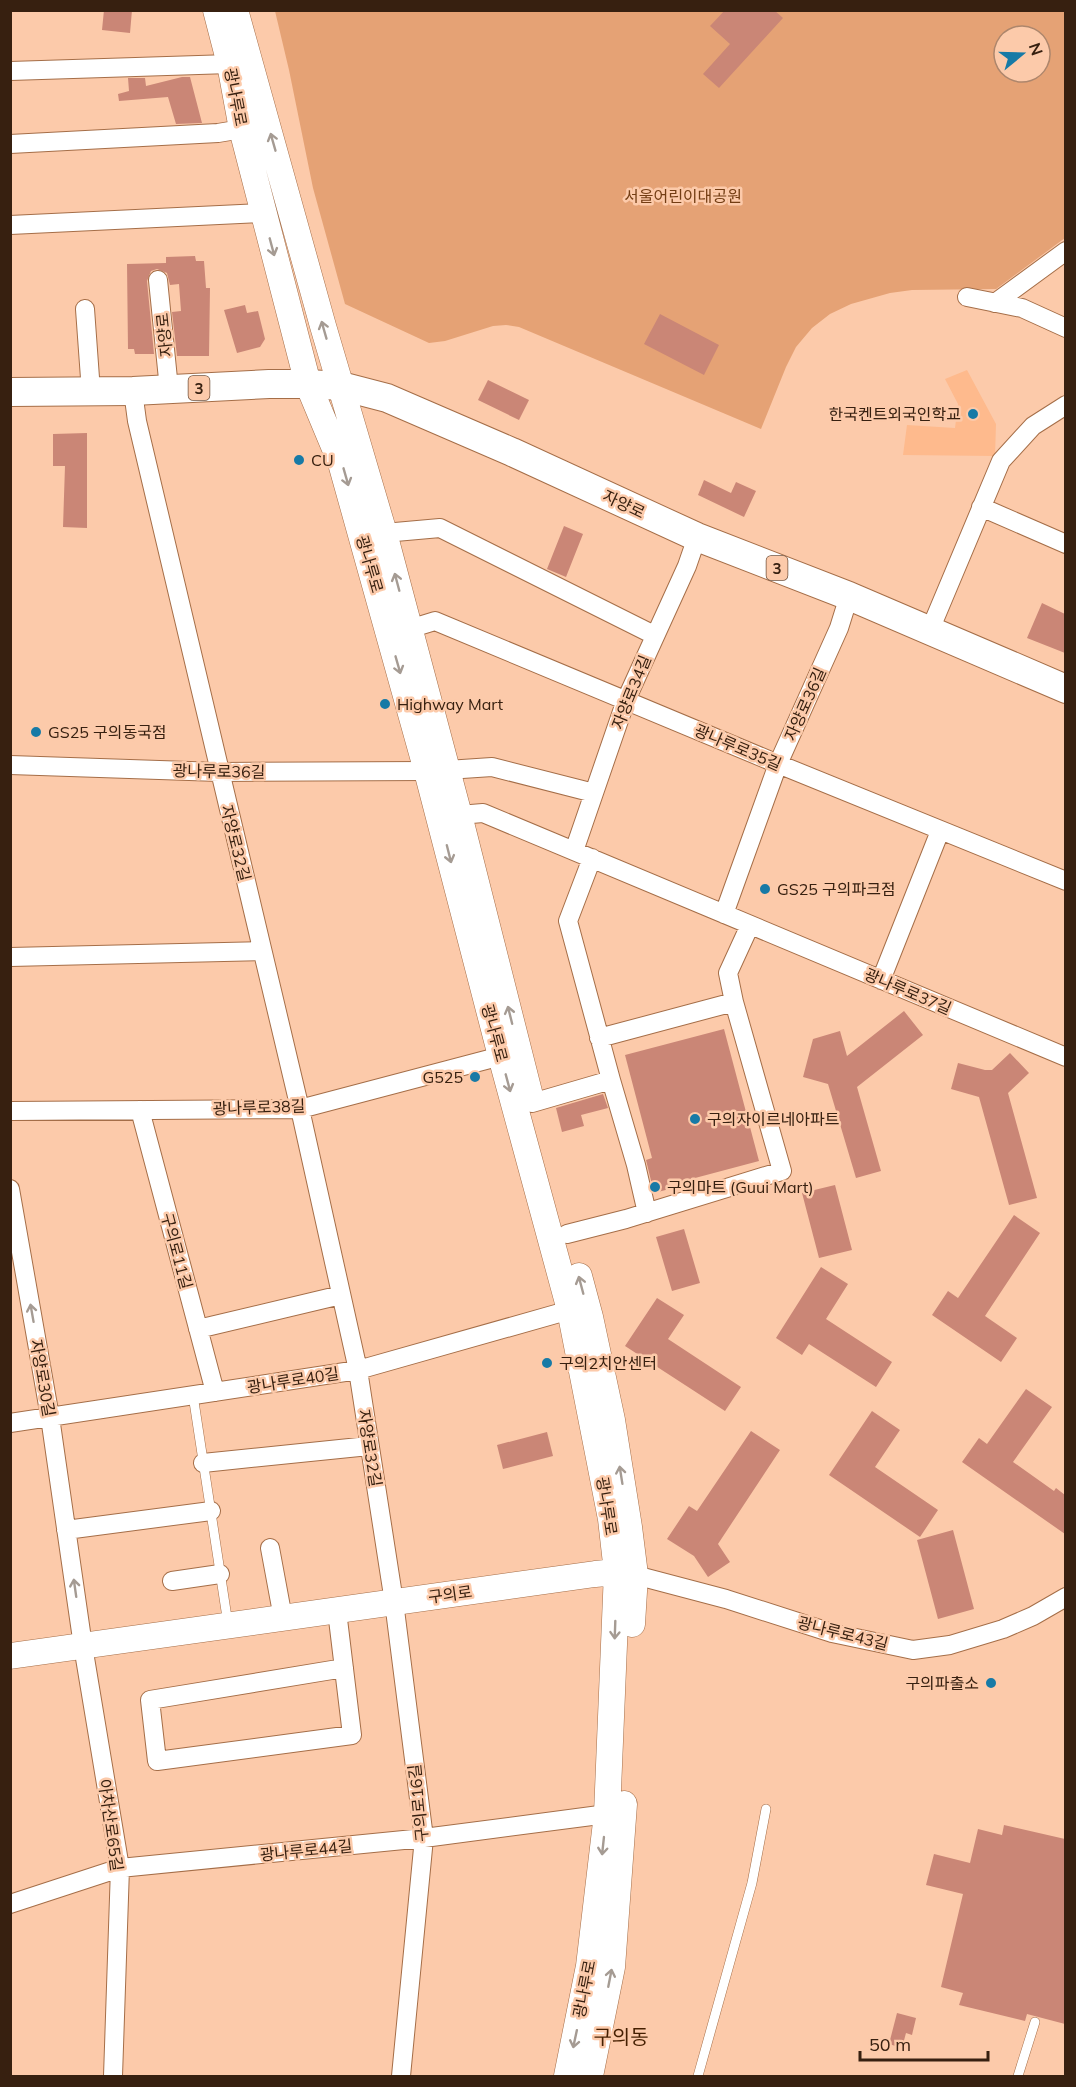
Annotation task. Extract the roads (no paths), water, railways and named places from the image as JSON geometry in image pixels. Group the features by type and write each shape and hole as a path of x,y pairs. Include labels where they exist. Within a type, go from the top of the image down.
{"main road":[{"name":"광나루로","path":"216,10 230,64 242,129 308,384 341,462 437,771 459,815 532,1103 590,1317 612,1420 626,1573 623,1816 612,1967 590,2076"},
{"name":"광나루로","path":"235,10 384,533 409,629 437,771 501,1056 570,1310 611,1519 626,1573 607,1814 590,1966 567,2076"},
{"name":"자양로","path":"10,392 133,392 308,384 341,386 387,398 512,452 697,537 849,596 1065,689"},
{"name":"구의로","path":"10,1656 394,1602 626,1573"}],"street":[{"path":"10,71 230,64"},
{"path":"10,144 218,133 242,129"},
{"path":"10,225 263,213"},
{"path":"995,303 1065,251"},
{"name":"자양로","path":"158,280 169,389"},
{"path":"967,297 1022,308 1065,328"},
{"path":"85,309 91,392"},
{"name":"자양로32길","path":"133,392 136,421 300,1109 358,1370 394,1602"},
{"path":"930,630 1001,461 1033,426 1065,405"},
{"path":"981,507 1065,544"},
{"name":"광나루로","path":"384,533 440,528 654,635"},
{"name":"자양로34길","path":"574,851 626,700 687,566 697,537"},
{"name":"자양로36길","path":"724,914 778,764 839,628 849,596"},
{"name":"광나루로35길","path":"409,629 435,621 1065,881"},
{"name":"광나루로36길","path":"10,765 219,772 437,771"},
{"path":"437,771 492,767 594,793"},
{"name":"광나루로37길","path":"459,815 483,813 1065,1057"},
{"path":"881,980 940,831"},
{"path":"592,858 568,921 636,1165 647,1213"},
{"path":"567,1234 647,1213 782,1171 734,1002 728,973 750,925"},
{"path":"10,957 262,951"},
{"path":"600,1038 734,1002"},
{"name":"광나루로38길","path":"10,1111 300,1109 501,1056"},
{"path":"532,1103 611,1080"},
{"name":"구의로11길","path":"140,1110 215,1392"},
{"name":"자양로30길","path":"10,1189 14,1226 50,1417 83,1646"},
{"path":"198,1329 341,1295"},
{"name":"광나루로40길","path":"10,1423 358,1370 570,1310"},
{"path":"203,1463 369,1446"},
{"path":"66,1530 211,1511"},
{"path":"270,1548 283,1618"},
{"name":"광나루로43길","path":"626,1573 726,1599 832,1633 913,1650 950,1645 1003,1629 1033,1616 1065,1597"},
{"path":"172,1581 220,1574"},
{"name":"구의로16길","path":"394,1602 424,1838 401,2076"},
{"path":"337,1611 344,1668 352,1735 157,1761 150,1700 344,1668"},
{"name":"아차산로65길","path":"83,1646 120,1868 113,2076"},
{"name":"광나루로44길","path":"10,1904 120,1868 424,1838 607,1814"}],"lane":[{"path":"193,1395 228,1626"},
{"path":"698,2076 752,1883 766,1809"},
{"path":"1018,2076 1035,2022"}],"place":[{"name":"한국켄트외국인학교","path":"973,414"},
{"name":"CU","path":"299,460"},
{"name":"Highway Mart","path":"385,704"},
{"name":"GS25 구의동국점","path":"36,732"},
{"name":"GS25 구의파크점","path":"765,889"},
{"name":"G525","path":"475,1077"},
{"name":"구의자이르네아파트","path":"695,1119"},
{"name":"구의마트 (Guui Mart)","path":"655,1187"},
{"name":"구의2치안센터","path":"547,1363"},
{"name":"구의파출소","path":"991,1683"}],"district":[{"name":"구의동","path":"621,2036"}],"park label":[{"name":"서울어린이대공원","path":"683,196"}]}
